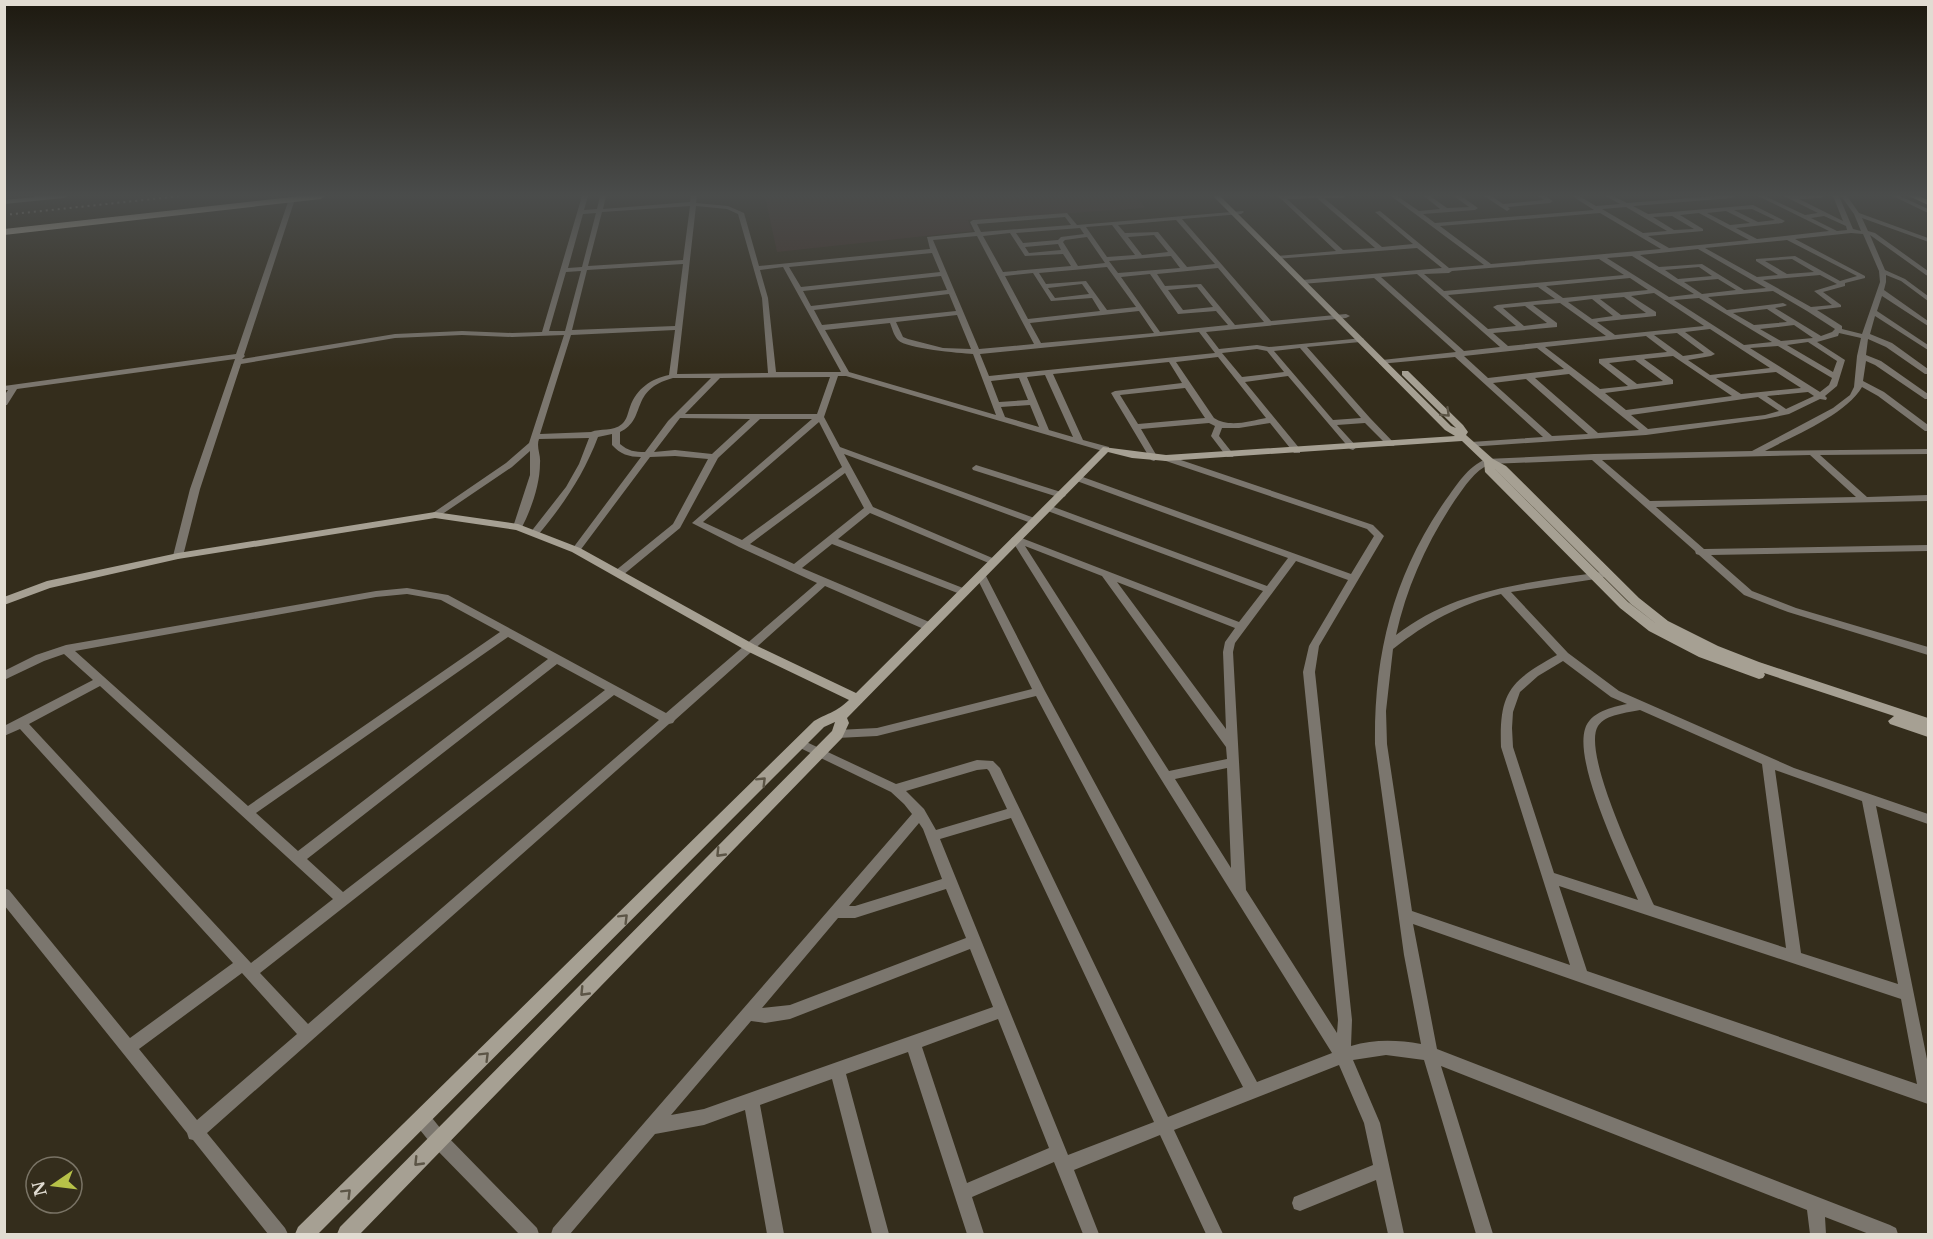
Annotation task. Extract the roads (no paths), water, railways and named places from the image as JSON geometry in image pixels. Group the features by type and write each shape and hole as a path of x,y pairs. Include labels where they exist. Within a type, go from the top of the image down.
{"street":[{"path":"178,556 195,489 240,359 272,254"},
{"path":"545,334 569,254"},
{"path":"435,515 509,465 534,440 568,333 589,254"},
{"path":"673,376 687,254"},
{"path":"754,254 765,298 772,374"},
{"path":"758,268 904,254"},
{"path":"935,254 1001,418"},
{"path":"990,254 1039,346"},
{"path":"1026,254 1042,254"},
{"path":"1066,254 1076,268"},
{"path":"1102,254 1159,335"},
{"path":"1001,274 1076,268 1140,256 1173,254 1185,269"},
{"path":"1209,254 1270,324"},
{"path":"1279,254 1341,316 1392,361 1460,427 1465,439"},
{"path":"1282,257 1320,254"},
{"path":"1428,254 1449,271"},
{"path":"1473,254 1490,266"},
{"path":"1307,282 1634,254 1836,377"},
{"path":"1710,254 1810,309 1834,324 1842,332"},
{"path":"1785,276 1758,260 1821,254 1863,277 1839,283"},
{"path":"1752,453 1841,407 1853,396 1858,382 1866,336 1880,291 1882,271 1876,254"},
{"path":"1899,254 1929,274"},
{"path":"1601,256 1809,389 1841,407"},
{"path":"1793,257 1843,287 1817,291 1839,306 1810,309"},
{"path":"564,270 686,262"},
{"path":"785,265 846,374"},
{"path":"1658,269 1700,265 1743,292"},
{"path":"1116,275 1220,266"},
{"path":"1035,271 1053,300 1093,296"},
{"path":"1882,271 1897,276 1929,298"},
{"path":"1152,272 1180,312 1218,309"},
{"path":"1419,273 1507,349"},
{"path":"1755,279 1821,273"},
{"path":"799,289 944,274"},
{"path":"1376,276 1550,439"},
{"path":"1443,293 1632,276"},
{"path":"1677,281 1718,277"},
{"path":"1044,286 1084,282 1105,313"},
{"path":"1163,288 1199,285 1234,328"},
{"path":"1540,285 1614,338"},
{"path":"1668,299 1774,289"},
{"path":"1522,328 1497,307 1656,291"},
{"path":"1880,291 1929,324"},
{"path":"809,308 951,292"},
{"path":"1590,321 1653,314 1625,295"},
{"path":"1593,297 1620,318"},
{"path":"1487,331 1554,325 1527,304"},
{"path":"1726,312 1783,305"},
{"path":"1768,307 1820,339"},
{"path":"1025,321 1141,309"},
{"path":"1874,311 1929,348"},
{"path":"819,328 960,313"},
{"path":"892,320 898,336 905,341 943,350 976,352 1341,316"},
{"path":"1341,316 1360,340 1448,428 1465,439 1489,461"},
{"path":"1753,327 1794,323"},
{"path":"1382,362 1712,327"},
{"path":"4,388 240,359 373,338 462,333 545,334 678,328"},
{"path":"1202,331 1270,420 1297,451"},
{"path":"1635,387 1602,361 1711,354 1679,331"},
{"path":"1743,347 1820,339 1842,332 1866,336 1889,345 1929,372"},
{"path":"1648,334 1739,398"},
{"path":"986,379 1171,360 1257,347 1269,349 1360,340"},
{"path":"1160,458 1465,439 1550,439 1596,436 1765,417 1824,398 1831,390 1840,360 1809,340"},
{"path":"1539,345 1646,432"},
{"path":"1302,346 1391,444"},
{"path":"1269,349 1353,447"},
{"path":"1861,356 1878,363 1929,397"},
{"path":"1598,392 1670,382 1637,358"},
{"path":"1171,360 1211,420 1219,425 1270,420"},
{"path":"1709,377 1778,369"},
{"path":"1486,381 1571,371"},
{"path":"1047,372 1080,442"},
{"path":"697,523 820,417 835,373"},
{"path":"534,440 616,430 629,422 637,398 643,389 650,383 673,376 846,374 1106,449 1160,458 1377,531 1379,541 1314,646 1309,672 1346,1020 1343,1056"},
{"path":"1239,380 1289,374"},
{"path":"1022,375 1045,431"},
{"path":"1527,375 1596,436"},
{"path":"576,550 678,416 717,376"},
{"path":"1858,382 1881,394 1929,429"},
{"path":"1160,458 1134,428 1115,393 1187,385"},
{"path":"4,404 14,387"},
{"path":"1624,413 1809,389"},
{"path":"1760,395 1786,412"},
{"path":"996,405 1033,402"},
{"path":"678,416 820,417"},
{"path":"619,573 669,534 684,517 714,457 757,417"},
{"path":"820,417 869,509 994,562"},
{"path":"1913,417 1929,417"},
{"path":"1134,428 1211,420"},
{"path":"1331,423 1367,420"},
{"path":"1219,425 1215,436 1230,455"},
{"path":"616,430 616,448 646,456 672,453 714,457"},
{"path":"535,533 570,492 582,471 595,433"},
{"path":"518,527 536,465 537,454 534,440"},
{"path":"836,448 1034,521"},
{"path":"305,1234 800,743 824,720 840,717 1106,449"},
{"path":"1484,1234 1430,1054 1406,915 1379,708 1387,648 1400,601 1417,555 1430,529 1474,468 1489,461 1752,453 1929,451"},
{"path":"1812,453 1864,499"},
{"path":"1594,457 1734,583 1766,601 1929,651"},
{"path":"1489,461 1487,465 1489,470 1602,575 1664,624 1704,645 1755,665 1929,723"},
{"path":"742,545 846,468"},
{"path":"976,468 1061,495"},
{"path":"1077,478 1355,579"},
{"path":"1646,504 1929,498"},
{"path":"1048,508 1269,590"},
{"path":"795,569 869,509"},
{"path":"4,601 46,585 178,556 435,515 518,527 576,550 751,648 858,699"},
{"path":"684,517 795,569 930,627"},
{"path":"1016,539 1241,627"},
{"path":"1016,539 1343,1056 1372,1123 1396,1234"},
{"path":"831,540 964,592"},
{"path":"1699,552 1929,548"},
{"path":"1239,890 1228,652 1230,642 1294,557"},
{"path":"1104,573 1232,746"},
{"path":"1387,648 1407,630 1446,607 1472,597 1602,575"},
{"path":"1602,575 1624,605 1653,628 1693,650 1744,670 1929,732"},
{"path":"981,576 1039,692 1254,1092"},
{"path":"195,1133 825,582"},
{"path":"4,676 40,658 66,649 364,596 407,591 444,597 669,720"},
{"path":"1504,591 1564,656 1615,694 1768,762 1929,819"},
{"path":"247,813 508,632"},
{"path":"66,649 343,900"},
{"path":"1564,656 1518,685 1509,700 1505,720 1508,747 1581,976"},
{"path":"297,859 557,658"},
{"path":"4,732 101,681"},
{"path":"128,1048 343,900 614,689"},
{"path":"837,734 878,732 1039,692"},
{"path":"1639,706 1614,711 1600,718 1591,728 1589,746 1596,779 1648,910"},
{"path":"347,1234 837,734 842,723 840,717"},
{"path":"21,723 308,1035"},
{"path":"800,743 895,789 920,813 932,836 975,941 1091,1234"},
{"path":"1167,776 1233,762"},
{"path":"1768,762 1794,957"},
{"path":"895,789 976,765 989,764 994,768 1215,1234"},
{"path":"1868,798 1928,1096"},
{"path":"932,836 1015,812"},
{"path":"559,1234 920,813"},
{"path":"1549,877 1907,994"},
{"path":"835,912 855,912 951,882"},
{"path":"4,894 279,1234"},
{"path":"1406,915 1928,1096"},
{"path":"748,1013 765,1016 790,1012 975,941"},
{"path":"651,1127 680,1124 1002,1011"},
{"path":"913,1043 975,1234"},
{"path":"962,1192 1164,1126 1366,1047 1383,1046 1430,1054 1890,1234"},
{"path":"837,1070 881,1234"},
{"path":"751,1100 776,1234"},
{"path":"422,1119 439,1140 531,1234"},
{"path":"1300,1203 1382,1169"},
{"path":"1815,1205 1818,1234"}]}
